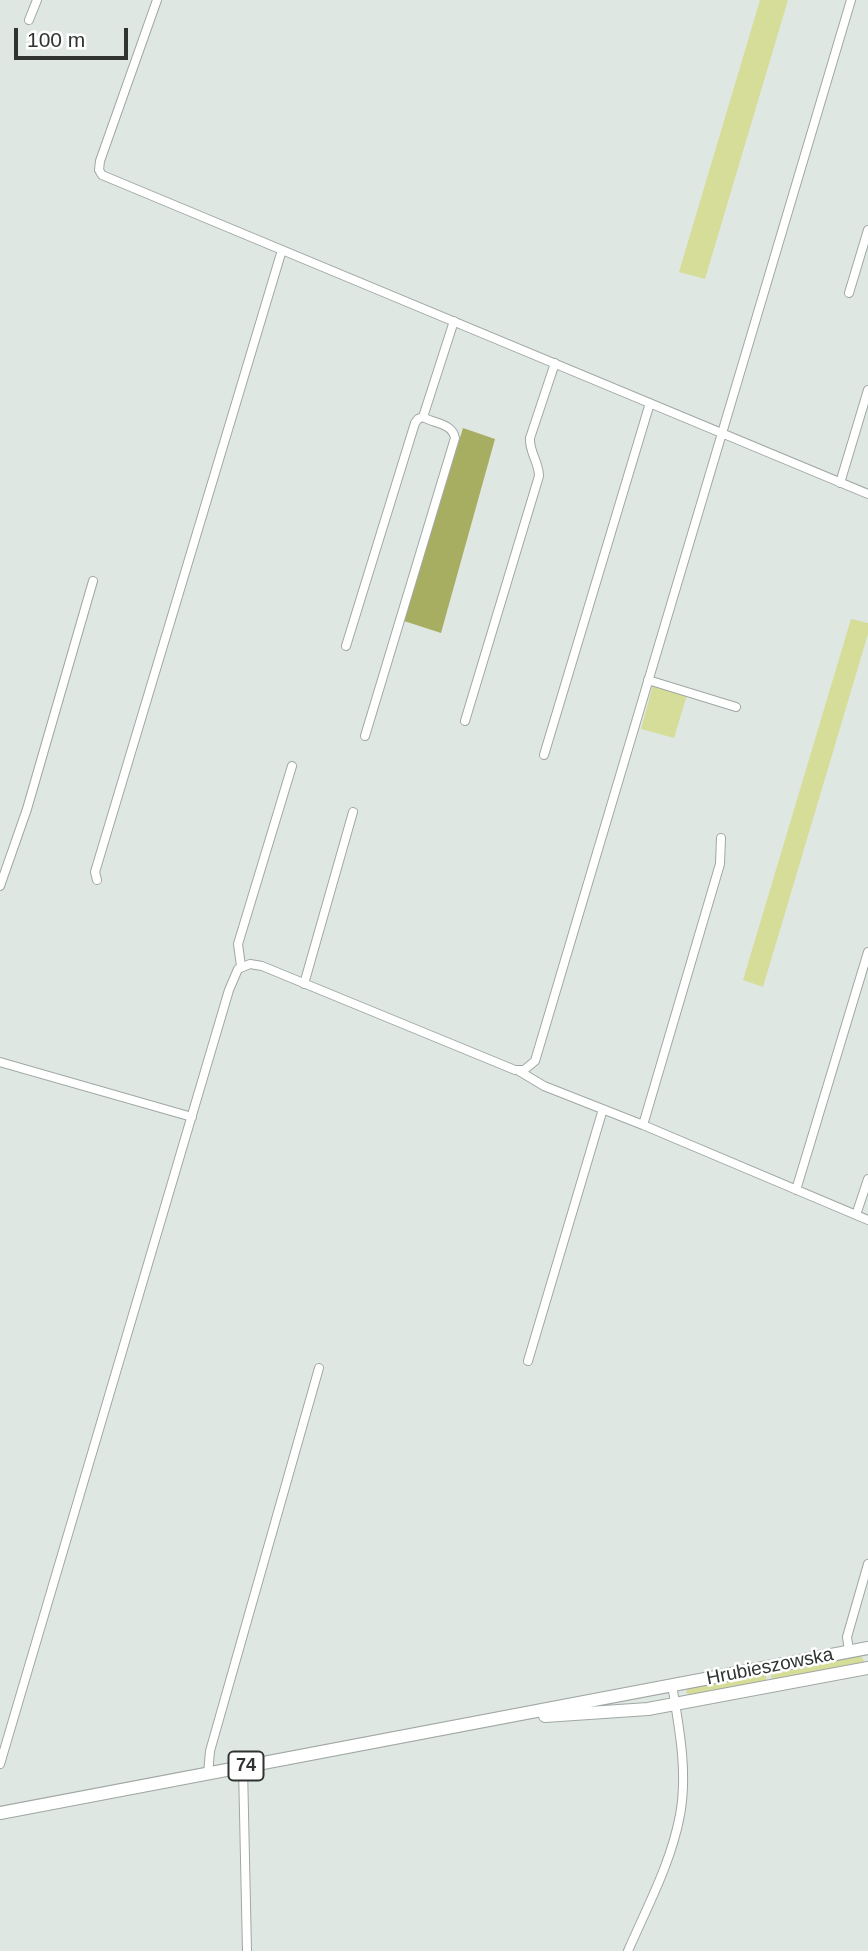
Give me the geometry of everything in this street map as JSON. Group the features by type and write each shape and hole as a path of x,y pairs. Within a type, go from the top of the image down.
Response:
{"main road":[{"name":"Hrubieszowska","path":"668,1686 868,1648"},
{"name":"Hrubieszowska","path":"671,1705 868,1668"},
{"name":"74","path":"0,1813 668,1686"},
{"name":"74","path":"492,1720 641,1710 671,1705"}],"street":[{"path":"29,20 37,0"},
{"path":"157,0 100,160 99,170 102,175 868,494"},
{"path":"519,1071 531,1066 537,1055 851,0"},
{"path":"849,293 868,230"},
{"path":"97,880 95,872 282,250"},
{"path":"423,417 454,321"},
{"path":"465,721 538,476 530,438 555,363"},
{"path":"840,483 868,390"},
{"path":"544,755 650,403"},
{"path":"346,646 415,423 423,417 449,427 455,438 365,736"},
{"path":"0,886 27,809 93,581"},
{"path":"648,680 736,707"},
{"path":"241,966 237,944 292,766"},
{"path":"304,984 353,812"},
{"path":"643,1125 720,863 720,838"},
{"path":"796,1190 868,952"},
{"path":"0,1765 233,976 241,966 256,964 519,1071 544,1086 868,1220"},
{"path":"0,1062 192,1117"},
{"path":"528,1361 603,1109"},
{"path":"856,1215 868,1179"},
{"path":"208,1774 209,1751 319,1368"},
{"path":"849,1651 846,1637 868,1564"},
{"path":"628,1951 664,1870 680,1816 682,1767 668,1686"},
{"path":"243,1767 247,1951"}],"green space":[{"path":"760,0 788,0 705,279 679,272"},
{"path":"463,428 495,439 441,633 404,621"},
{"path":"851,619 868,623 868,634 763,987 743,980"},
{"path":"653,685 687,695 674,738 641,729"},
{"path":"860,1654 864,1661 862,1664 772,1681 770,1670"},
{"path":"765,1671 767,1682 689,1696 686,1692 688,1687"}]}
